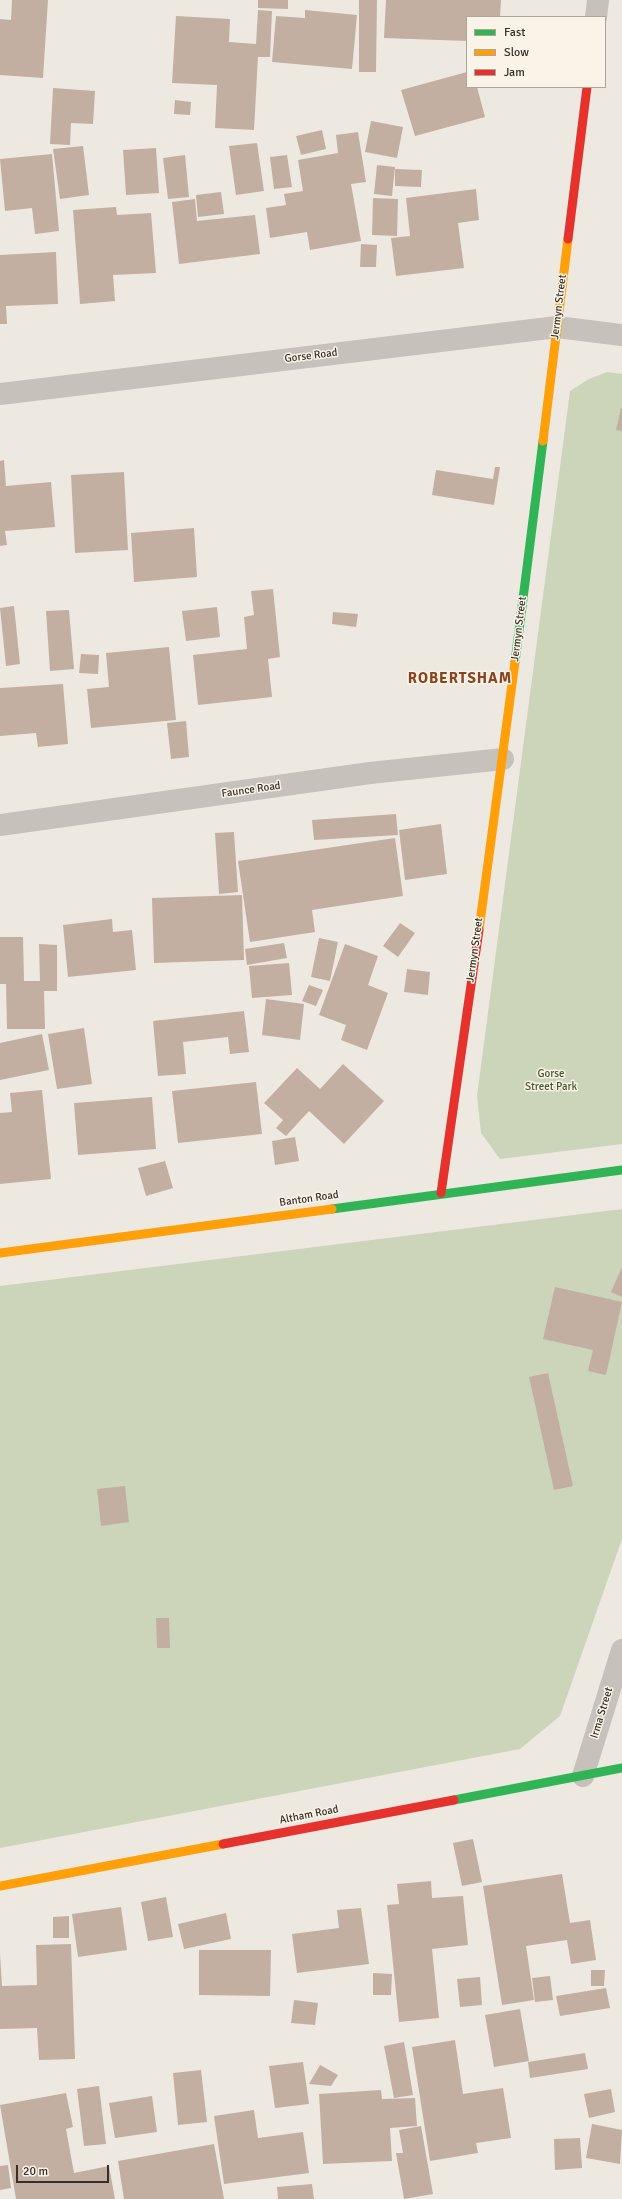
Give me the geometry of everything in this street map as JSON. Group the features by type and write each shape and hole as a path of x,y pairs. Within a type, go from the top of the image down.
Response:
{"street":[{"path":"596,16 598,0"},
{"name":"Jermyn Street","path":"441,1193 503,759 587,88"},
{"name":"Gorse Road","path":"0,394 557,327 622,335"},
{"name":"Faunce Road","path":"0,825 370,773 503,759"},
{"name":"Banton Road","path":"0,1253 622,1170"},
{"name":"Irma Street","path":"583,1776 622,1650"},
{"name":"Altham Road","path":"0,1886 622,1768"}],"green space":[{"name":"Gorse Street Park","path":"607,372 622,374 622,1144 500,1159 481,1133 477,1096 570,391 589,379"},
{"path":"622,1209 622,1539 560,1716 520,1749 0,1848 0,1286"}],"building":[{"path":"12,0 48,0 43,78 0,75 0,19 11,20"},
{"path":"258,0 288,0 288,9 258,8"},
{"path":"359,0 377,0 376,72 359,72"},
{"path":"386,0 501,0 500,16 466,16 466,41 384,38"},
{"path":"258,10 272,11 270,57 258,57 254,130 215,128 217,85 172,83 176,16 230,19 229,42 256,44"},
{"path":"305,10 357,15 352,69 272,62 276,16 305,18"},
{"path":"466,72 466,88 477,88 485,117 415,136 401,90"},
{"path":"53,88 95,91 93,124 71,123 70,145 50,144"},
{"path":"175,100 191,102 190,115 174,114"},
{"path":"371,121 403,127 397,158 365,152"},
{"path":"322,130 326,149 301,155 296,136"},
{"path":"358,132 366,182 351,184 361,241 310,250 307,232 270,238 266,208 286,205 284,194 303,191 298,160 338,153 336,135"},
{"path":"257,143 264,191 236,195 229,146"},
{"path":"83,146 89,195 60,199 53,149"},
{"path":"156,148 159,193 126,195 123,150"},
{"path":"52,154 59,231 35,234 32,208 5,211 0,159"},
{"path":"185,155 189,197 168,199 163,158"},
{"path":"287,155 292,187 274,189 270,157"},
{"path":"377,165 395,167 392,196 374,194"},
{"path":"395,169 422,170 421,187 395,186"},
{"path":"476,189 479,220 458,223 464,268 396,276 391,238 410,236 406,198"},
{"path":"221,192 224,214 198,217 196,195"},
{"path":"373,198 398,199 397,236 372,235"},
{"path":"195,199 197,221 255,215 260,254 179,264 172,202"},
{"path":"116,207 117,215 151,213 156,273 113,275 115,301 80,304 73,210"},
{"path":"361,244 377,245 376,267 360,267"},
{"path":"56,252 58,304 6,306 7,324 0,324 0,255"},
{"path":"621,408 622,409 622,431 616,430"},
{"path":"4,460 6,486 51,482 55,527 5,531 7,545 0,546 0,461"},
{"path":"495,467 500,467 494,505 432,495 436,470 493,479"},
{"path":"124,472 128,550 75,553 71,475"},
{"path":"194,528 197,577 134,582 131,533"},
{"path":"273,589 280,657 268,659 272,697 198,705 193,655 247,649 244,617 254,615 251,591"},
{"path":"14,606 20,664 6,666 0,608"},
{"path":"217,607 220,637 186,641 182,611"},
{"path":"69,610 74,669 50,671 46,611"},
{"path":"333,612 358,614 356,627 332,624"},
{"path":"169,647 176,720 91,728 87,689 109,687 106,653"},
{"path":"81,654 99,655 98,674 79,673"},
{"path":"63,684 68,744 38,747 36,733 0,736 0,688"},
{"path":"186,721 189,757 171,759 167,723"},
{"path":"396,814 398,835 314,840 312,820"},
{"path":"441,824 447,874 405,880 399,830"},
{"path":"234,832 238,892 219,894 215,833"},
{"path":"395,838 403,896 312,910 315,932 250,942 238,861"},
{"path":"242,895 244,960 154,963 152,898"},
{"path":"112,919 113,932 132,930 136,970 68,977 63,925"},
{"path":"400,923 415,933 398,957 383,946"},
{"path":"0,937 23,937 24,981 40,981 39,944 57,945 57,991 44,991 45,1029 7,1029 6,984 0,984"},
{"path":"319,938 338,942 330,981 311,977"},
{"path":"284,943 287,958 247,965 245,949"},
{"path":"345,944 378,956 368,985 388,993 367,1050 341,1040 346,1025 319,1015"},
{"path":"289,963 292,995 252,998 249,966"},
{"path":"407,969 430,972 428,995 404,992"},
{"path":"309,985 323,990 316,1006 302,1001"},
{"path":"266,999 304,1004 300,1040 262,1035"},
{"path":"244,1011 249,1052 230,1054 228,1037 183,1042 186,1074 158,1076 153,1021"},
{"path":"84,1028 92,1084 57,1089 48,1034"},
{"path":"42,1034 49,1070 0,1080 0,1043"},
{"path":"343,1064 384,1101 344,1144 309,1111 286,1136 276,1128 283,1120 264,1103 297,1068 320,1089"},
{"path":"256,1082 262,1134 178,1143 172,1091"},
{"path":"42,1090 51,1179 0,1184 0,1113 12,1112 10,1093"},
{"path":"152,1097 156,1149 78,1155 74,1103"},
{"path":"295,1137 299,1161 275,1165 272,1141"},
{"path":"165,1161 173,1188 146,1196 138,1168"},
{"path":"622,1267 622,1297 611,1292"},
{"path":"555,1287 622,1302 606,1375 588,1371 593,1350 543,1339"},
{"path":"548,1373 573,1486 554,1490 529,1377"},
{"path":"125,1486 129,1522 101,1526 97,1489"},
{"path":"156,1618 169,1618 170,1648 157,1648"},
{"path":"473,1839 482,1882 462,1886 453,1843"},
{"path":"562,1874 570,1923 590,1920 596,1960 571,1964 567,1940 526,1946 534,2000 502,2005 483,1886"},
{"path":"431,1881 432,1898 463,1896 468,1945 432,1949 439,2018 399,2022 387,1905 399,1904 397,1884"},
{"path":"166,1897 173,1937 148,1941 141,1902"},
{"path":"121,1907 127,1950 78,1957 72,1914"},
{"path":"361,1908 369,1964 297,1973 292,1934 339,1928 337,1910"},
{"path":"226,1913 231,1939 184,1949 178,1924"},
{"path":"69,1916 69,1938 53,1938 53,1917"},
{"path":"71,1944 75,2059 39,2060 37,2028 0,2029 0,1954 2,1986 37,1985 36,1945"},
{"path":"199,1950 271,1950 270,1996 199,1995"},
{"path":"591,1970 605,1970 604,1986 591,1986"},
{"path":"373,1973 392,1974 391,1995 373,1995"},
{"path":"550,1976 553,2000 535,2002 532,1978"},
{"path":"480,1977 482,2005 460,2007 457,1979"},
{"path":"606,1988 610,2008 560,2016 556,1996"},
{"path":"294,2000 318,2003 315,2025 291,2023"},
{"path":"520,2009 529,2061 494,2067 485,2015"},
{"path":"455,2040 463,2094 503,2088 511,2138 476,2143 478,2153 430,2161 412,2047"},
{"path":"404,2042 413,2095 394,2098 384,2046"},
{"path":"585,2053 588,2069 530,2078 528,2062"},
{"path":"303,2062 309,2104 275,2108 269,2066"},
{"path":"320,2065 338,2075 331,2086 309,2084"},
{"path":"201,2070 207,2122 178,2125 173,2073"},
{"path":"99,2086 106,2144 84,2146 77,2089"},
{"path":"611,2089 615,2112 589,2118 584,2094"},
{"path":"381,2090 382,2099 415,2098 417,2126 390,2128 392,2161 323,2164 319,2094"},
{"path":"66,2093 73,2127 66,2129 74,2173 109,2166 115,2199 16,2199 0,2105"},
{"path":"152,2096 157,2132 115,2138 109,2103"},
{"path":"254,2110 258,2138 303,2132 309,2173 224,2184 214,2116"},
{"path":"592,2124 622,2130 620,2164 586,2158"},
{"path":"421,2126 433,2194 404,2199 396,2153 403,2153 399,2130"},
{"path":"580,2138 582,2168 555,2170 554,2139"},
{"path":"214,2144 224,2199 124,2199 118,2161"},
{"path":"8,2165 11,2188 0,2190 0,2166"},
{"path":"312,2184 314,2199 278,2199 277,2187"}],"traffic: fast":[{"path":"515,662 543,441"},
{"path":"332,1209 622,1170"},
{"path":"454,1800 622,1768"}],"traffic: slow":[{"path":"543,441 568,239"},
{"path":"479,930 515,662"},
{"path":"0,1253 332,1209"},
{"path":"0,1886 223,1844"}],"traffic: jam":[{"path":"568,239 587,88"},
{"path":"441,1193 479,930"},
{"path":"223,1844 454,1800"}],"district":[{"name":"ROBERTSHAM","path":"460,679"}]}
